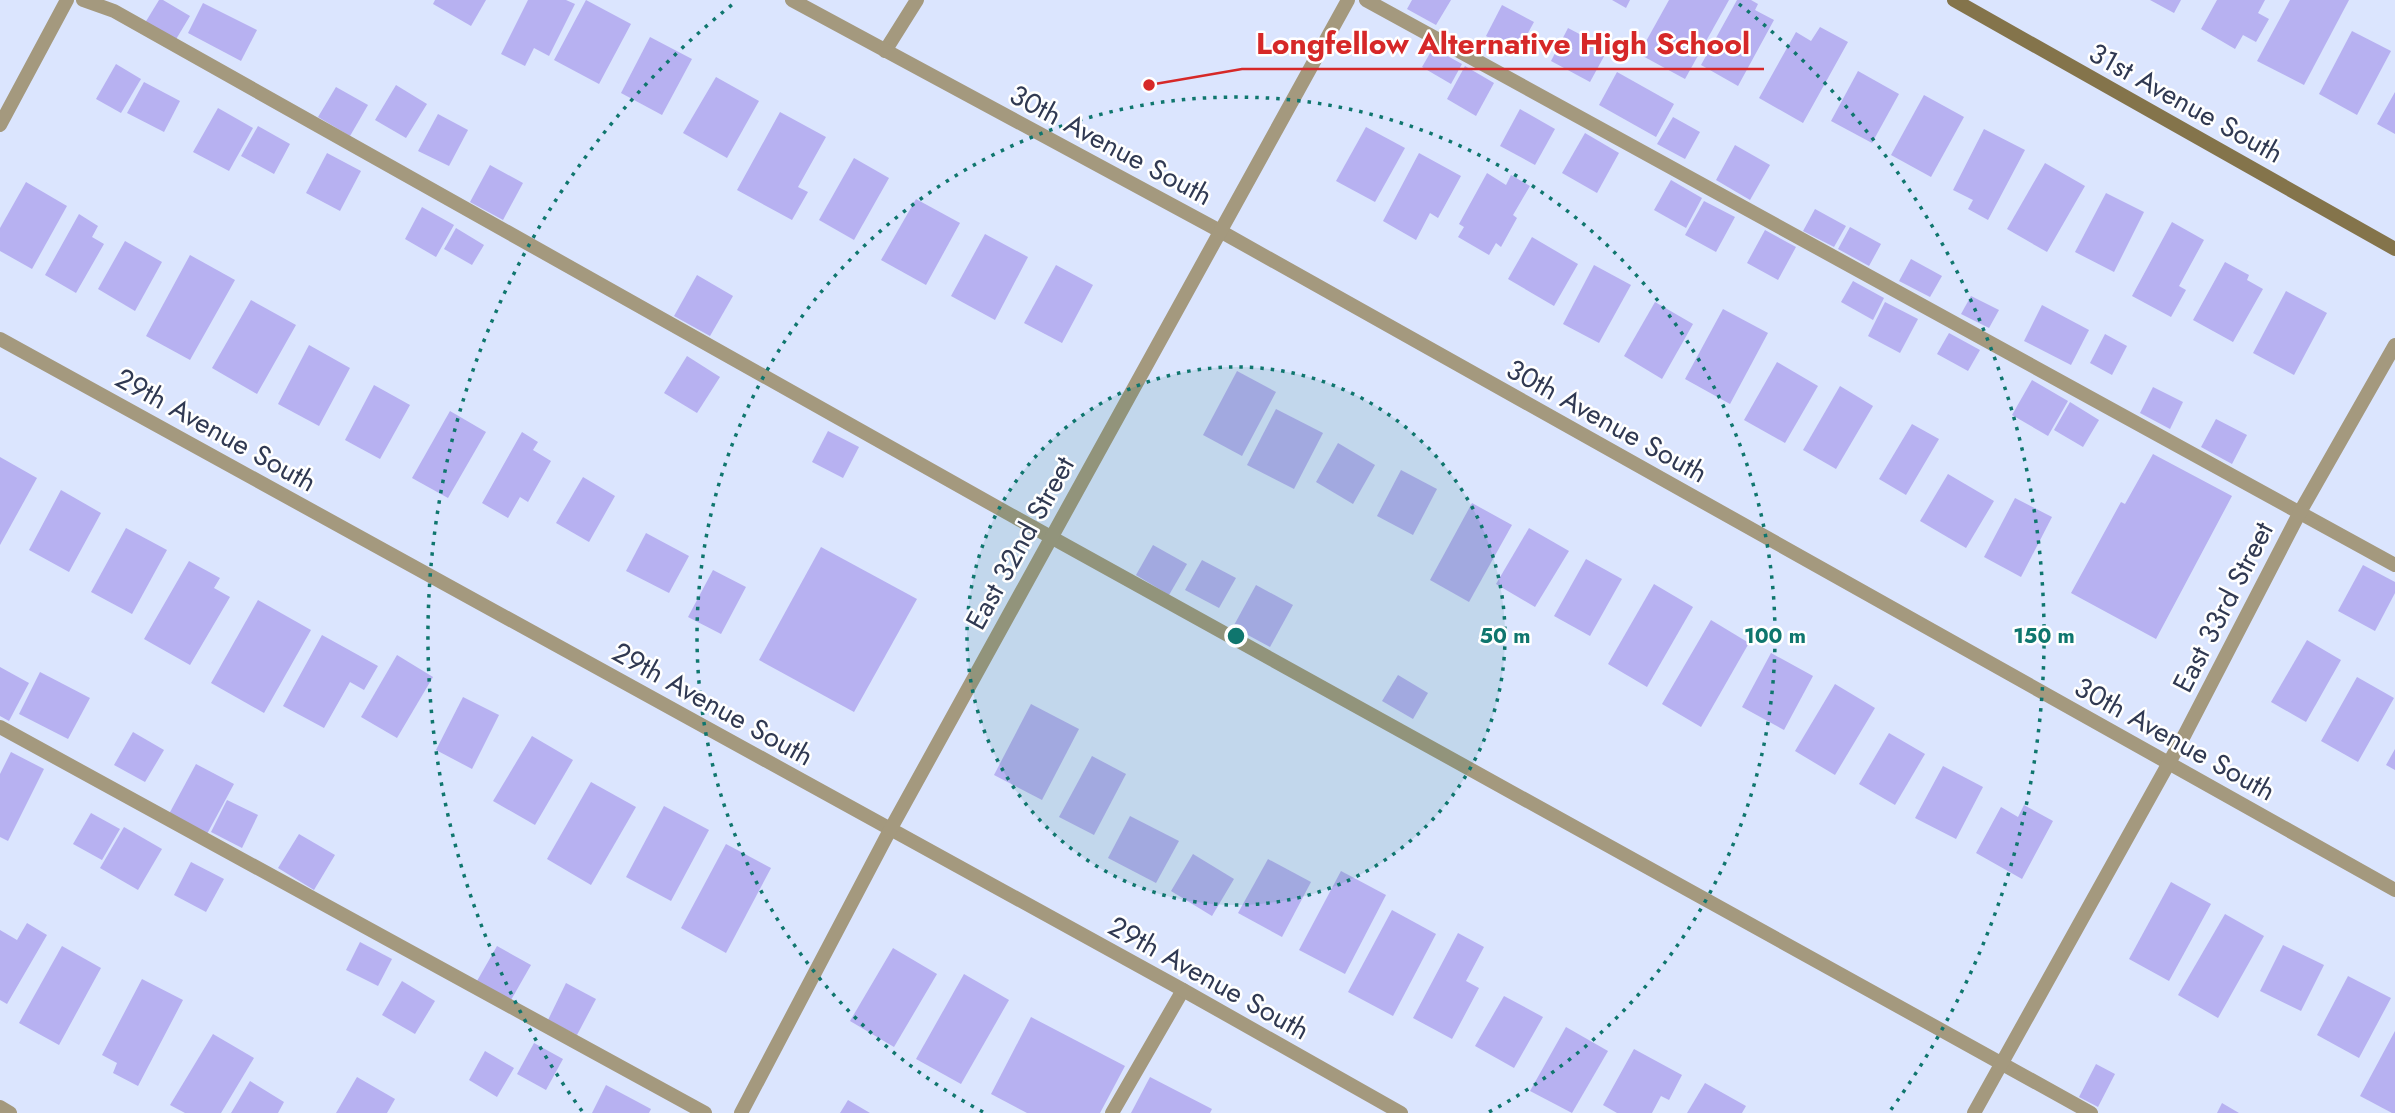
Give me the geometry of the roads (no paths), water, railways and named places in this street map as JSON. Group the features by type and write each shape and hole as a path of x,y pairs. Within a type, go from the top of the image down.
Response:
{"street":[{"path":"0,125 67,0"},
{"path":"83,0 114,11 1052,537 2091,1113"},
{"name":"30th Avenue South","path":"792,0 1220,231 2395,890"},
{"path":"886,51 918,0"},
{"name":"East 32nd Street","path":"741,1113 890,830 1348,0"},
{"path":"1366,0 2395,565"},
{"name":"31st Avenue South","path":"1954,0 2395,249"},
{"name":"29th Avenue South","path":"0,339 1183,990 1401,1113"},
{"name":"East 33rd Street","path":"1974,1113 2168,764 2300,512 2395,345"},
{"path":"0,727 705,1113"},
{"path":"1112,1113 1183,990"},
{"path":"0,1107 10,1113"}],"place":[{"name":"Longfellow Alternative High School","path":"1149,85"}]}
